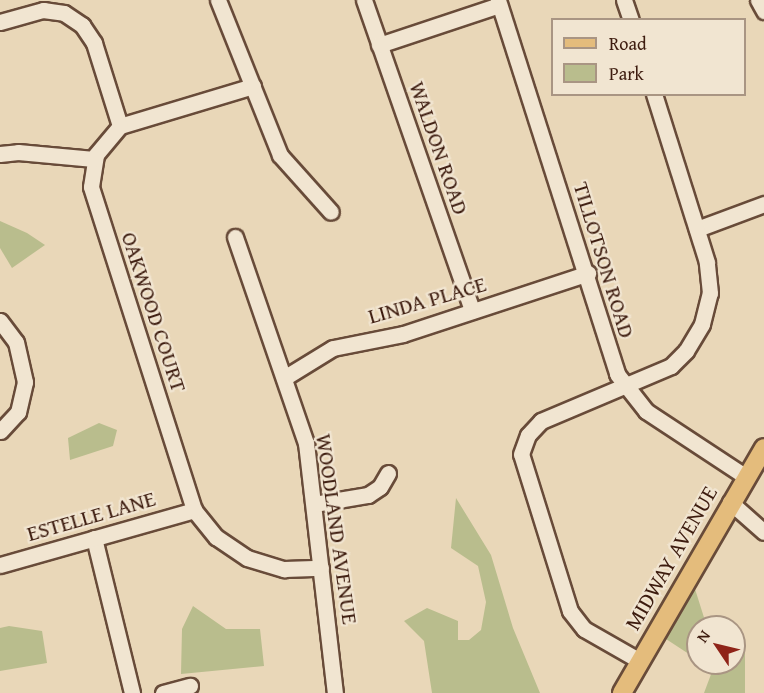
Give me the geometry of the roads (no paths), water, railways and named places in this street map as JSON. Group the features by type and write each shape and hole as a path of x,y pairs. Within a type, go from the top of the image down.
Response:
{"main road":[{"name":"MIDWAY AVENUE","path":"622,693 730,502 764,448"}],"street":[{"path":"218,0 280,155 331,212"},
{"name":"WALDON ROAD","path":"364,0 472,311"},
{"path":"624,0 630,18"},
{"path":"758,0 764,11"},
{"path":"379,45 498,2"},
{"name":"TILLOTSON ROAD","path":"498,2 588,273 612,363 625,387 657,420 746,477"},
{"path":"0,22 43,10 64,13 82,25 94,43 120,126"},
{"path":"0,154 18,152 94,159 106,138 120,126 253,86"},
{"path":"640,662 584,629 570,611 522,464 524,444 542,422 671,366 686,351 702,324 710,283 697,229 655,96"},
{"name":"OAKWOOD COURT","path":"94,159 92,194 194,510 216,537 247,558 284,569 321,568"},
{"path":"697,229 764,204"},
{"name":"WOODLAND AVENUE","path":"235,237 306,442 335,693"},
{"name":"LINDA PLACE","path":"284,378 333,348 403,334 588,273"},
{"path":"0,321 16,342 25,382 18,412 0,431"},
{"path":"314,504 368,495 380,487 388,473"},
{"path":"730,502 764,532"},
{"name":"ESTELLE LANE","path":"0,565 194,510"},
{"path":"94,538 132,693"},
{"path":"163,693 190,686"}]}
